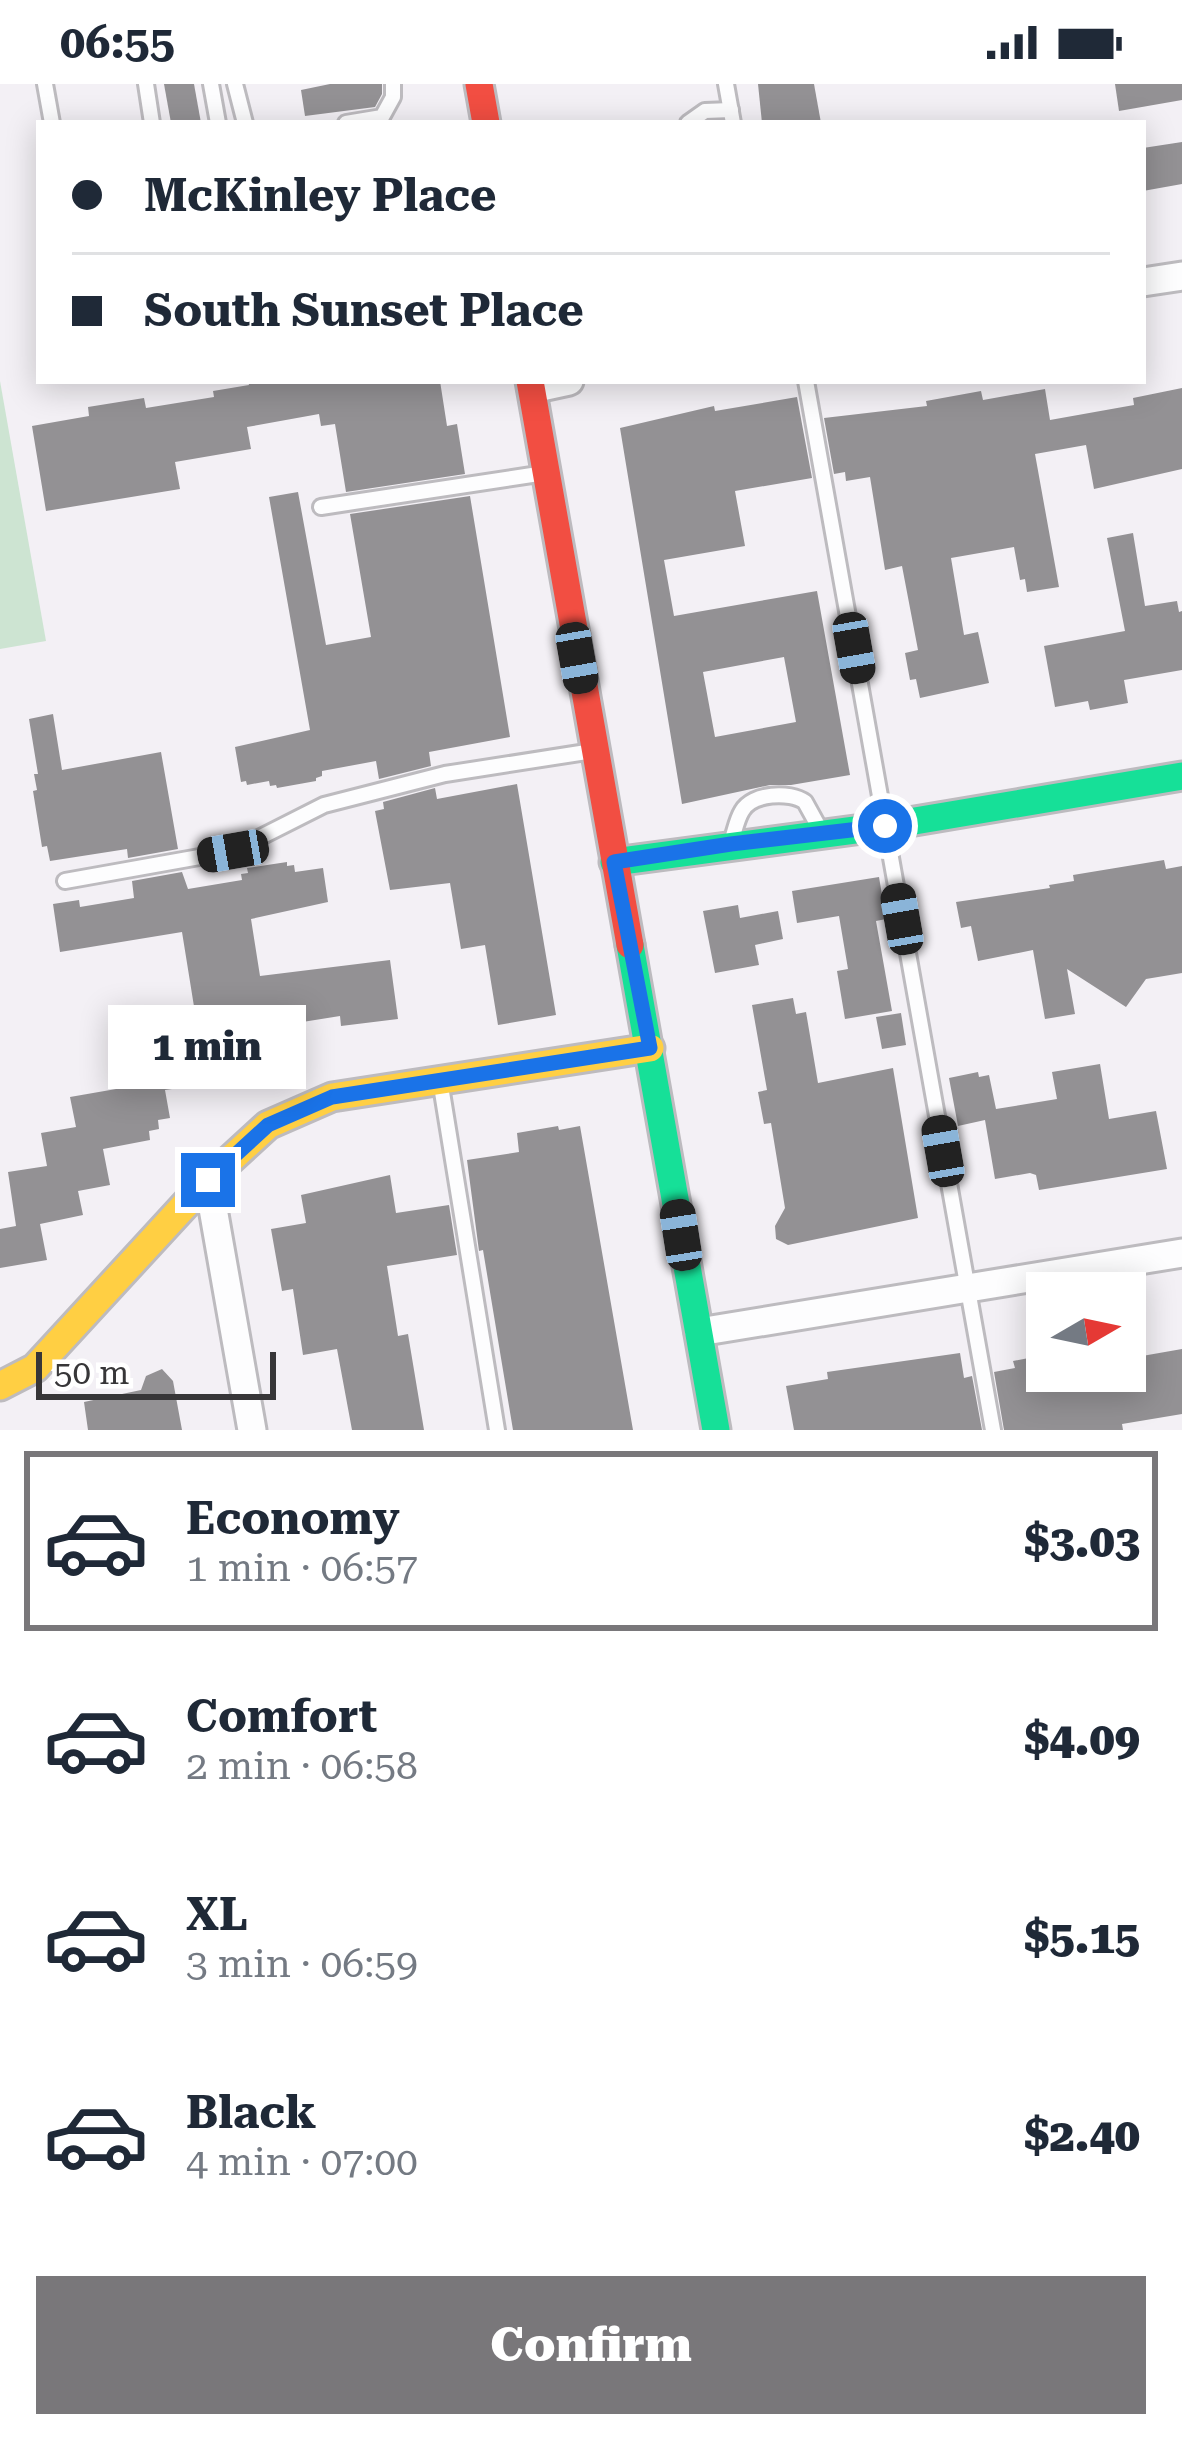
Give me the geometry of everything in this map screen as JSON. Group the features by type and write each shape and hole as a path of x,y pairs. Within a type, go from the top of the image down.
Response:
{"street":[{"path":"479,84 484,120"},
{"path":"1146,282 1182,276"},
{"path":"531,385 716,1430"},
{"path":"614,862 824,836 1182,776"},
{"path":"0,1386 35,1368 208,1180 268,1125 332,1097 650,1048"},
{"path":"208,1180 252,1430"},
{"path":"699,1332 1182,1253"}],"lane":[{"path":"44,84 51,120"},
{"path":"146,84 152,120"},
{"path":"211,84 217,120"},
{"path":"236,84 244,120"},
{"path":"364,120 382,117 393,97 393,84"},
{"path":"692,120 705,111 732,116 726,84"},
{"path":"807,384 993,1430"},
{"path":"321,507 544,472"},
{"path":"65,881 233,851 324,805 445,774 593,751"},
{"path":"731,844 742,809 749,803 787,795 805,802 824,836"},
{"path":"440,1080 497,1430"}],"green space":[{"path":"0,381 46,641 0,649"}],"building":[{"path":"164,84 194,84 200,120 170,120"},
{"path":"330,84 382,84 382,94 375,107 305,116 301,90"},
{"path":"758,84 814,84 820,120 762,120"},
{"path":"1115,84 1182,84 1182,100 1119,111"},
{"path":"1182,142 1182,184 1146,190 1146,148"},
{"path":"440,384 447,426 457,424 465,474 346,492 335,424 321,426 319,414 247,427 251,449 175,462 180,489 46,511 32,426 89,416 88,407 144,398 146,408 214,397 213,391 249,385"},
{"path":"1182,388 1182,469 1094,489 1086,445 1035,454 1059,587 1027,592 1014,547 951,558 964,635 978,632 989,683 920,698 916,679 910,680 905,653 918,650 902,566 885,570 870,477 846,481 845,472 834,474 824,418 927,406 926,401 981,391 983,400 1045,389 1050,420 1134,405 1133,398"},
{"path":"797,397 812,478 735,491 745,546 664,560 674,616 817,591 850,775 770,785 682,804 620,428 714,406 715,411","holes":["784,657 796,722 715,737 703,672"]},
{"path":"298,492 326,645 371,637 350,514 470,496 510,737 429,752 431,766 379,779 376,761 322,771 316,781 277,788 269,781 241,782 235,747 310,730 269,497"},
{"path":"1133,533 1145,606 1177,601 1182,611 1182,670 1124,680 1128,703 1090,710 1088,701 1055,707 1044,646 1125,631 1107,538"},
{"path":"53,714 62,770 161,752 178,849 128,858 127,849 50,861 47,846 42,847 33,791 37,790 34,774 38,774 29,719"},
{"path":"517,784 556,1015 498,1025 485,945 461,949 450,883 390,890 375,811 384,809 383,802 435,788 437,799"},
{"path":"1164,860 1166,869 1182,866 1182,973 1146,979 1126,1007 1067,969 1075,1014 1045,1019 1033,950 978,961 971,926 961,928 956,902 1050,888 1074,881 1073,875"},
{"path":"287,862 295,872 323,868 328,902 251,919 260,976 390,960 398,1019 341,1026 340,1016 290,1024 294,1046 272,1050 273,1060 191,1075 193,1086 165,1090 170,1118 158,1120 159,1129 149,1131 150,1140 103,1149 110,1185 78,1191 83,1215 40,1224 47,1260 0,1268 0,1229 16,1226 8,1172 47,1166 41,1133 76,1127 70,1097 116,1089 112,1063 141,1058 137,1035 197,1025 182,932 60,952 53,904 79,900 80,907 134,898 132,881 182,872 188,889 242,880 247,868"},
{"path":"879,877 886,919 876,921 892,1011 845,1019 837,971 848,969 839,916 797,923 792,891"},
{"path":"738,905 740,918 778,911 783,939 755,945 759,965 715,973 703,911"},
{"path":"793,998 796,1014 806,1012 818,1083 893,1068 918,1218 788,1245 776,1239 775,1226 785,1208 771,1123 764,1124 758,1092 767,1090 752,1005"},
{"path":"901,1013 906,1045 882,1049 876,1017"},
{"path":"1100,1064 1109,1119 1156,1111 1167,1169 1039,1190 1036,1175 1030,1173 995,1179 985,1120 958,1126 949,1078 978,1072 979,1077 989,1075 996,1109 1057,1099 1052,1072"},
{"path":"558,1126 559,1130 580,1126 633,1430 513,1430 467,1160 519,1152 517,1133"},
{"path":"390,1175 396,1213 449,1205 457,1255 387,1266 398,1336 408,1334 424,1430 352,1430 337,1349 303,1355 293,1289 282,1291 271,1229 306,1223 301,1195"},
{"path":"1182,1349 1182,1414 1122,1424 1123,1430 1004,1430 994,1372 1015,1368 1013,1361 1026,1358 1026,1392 1146,1392 1146,1355"},
{"path":"960,1353 964,1378 972,1376 982,1430 794,1430 786,1386 828,1379 827,1372"},
{"path":"162,1369 173,1381 182,1430 88,1430 84,1402 141,1390 146,1376"}],"traffic: fast":[{"path":"614,862 885,826 1182,776"},
{"path":"630,945 716,1430"}],"traffic: slow":[{"path":"0,1386 35,1368 208,1180 268,1125 332,1097 650,1048"}],"traffic: jam":[{"path":"479,84 485,120"},
{"path":"531,384 630,945"}],"route":[{"path":"208,1180 268,1125 332,1097 650,1048 614,862 885,826"}]}
